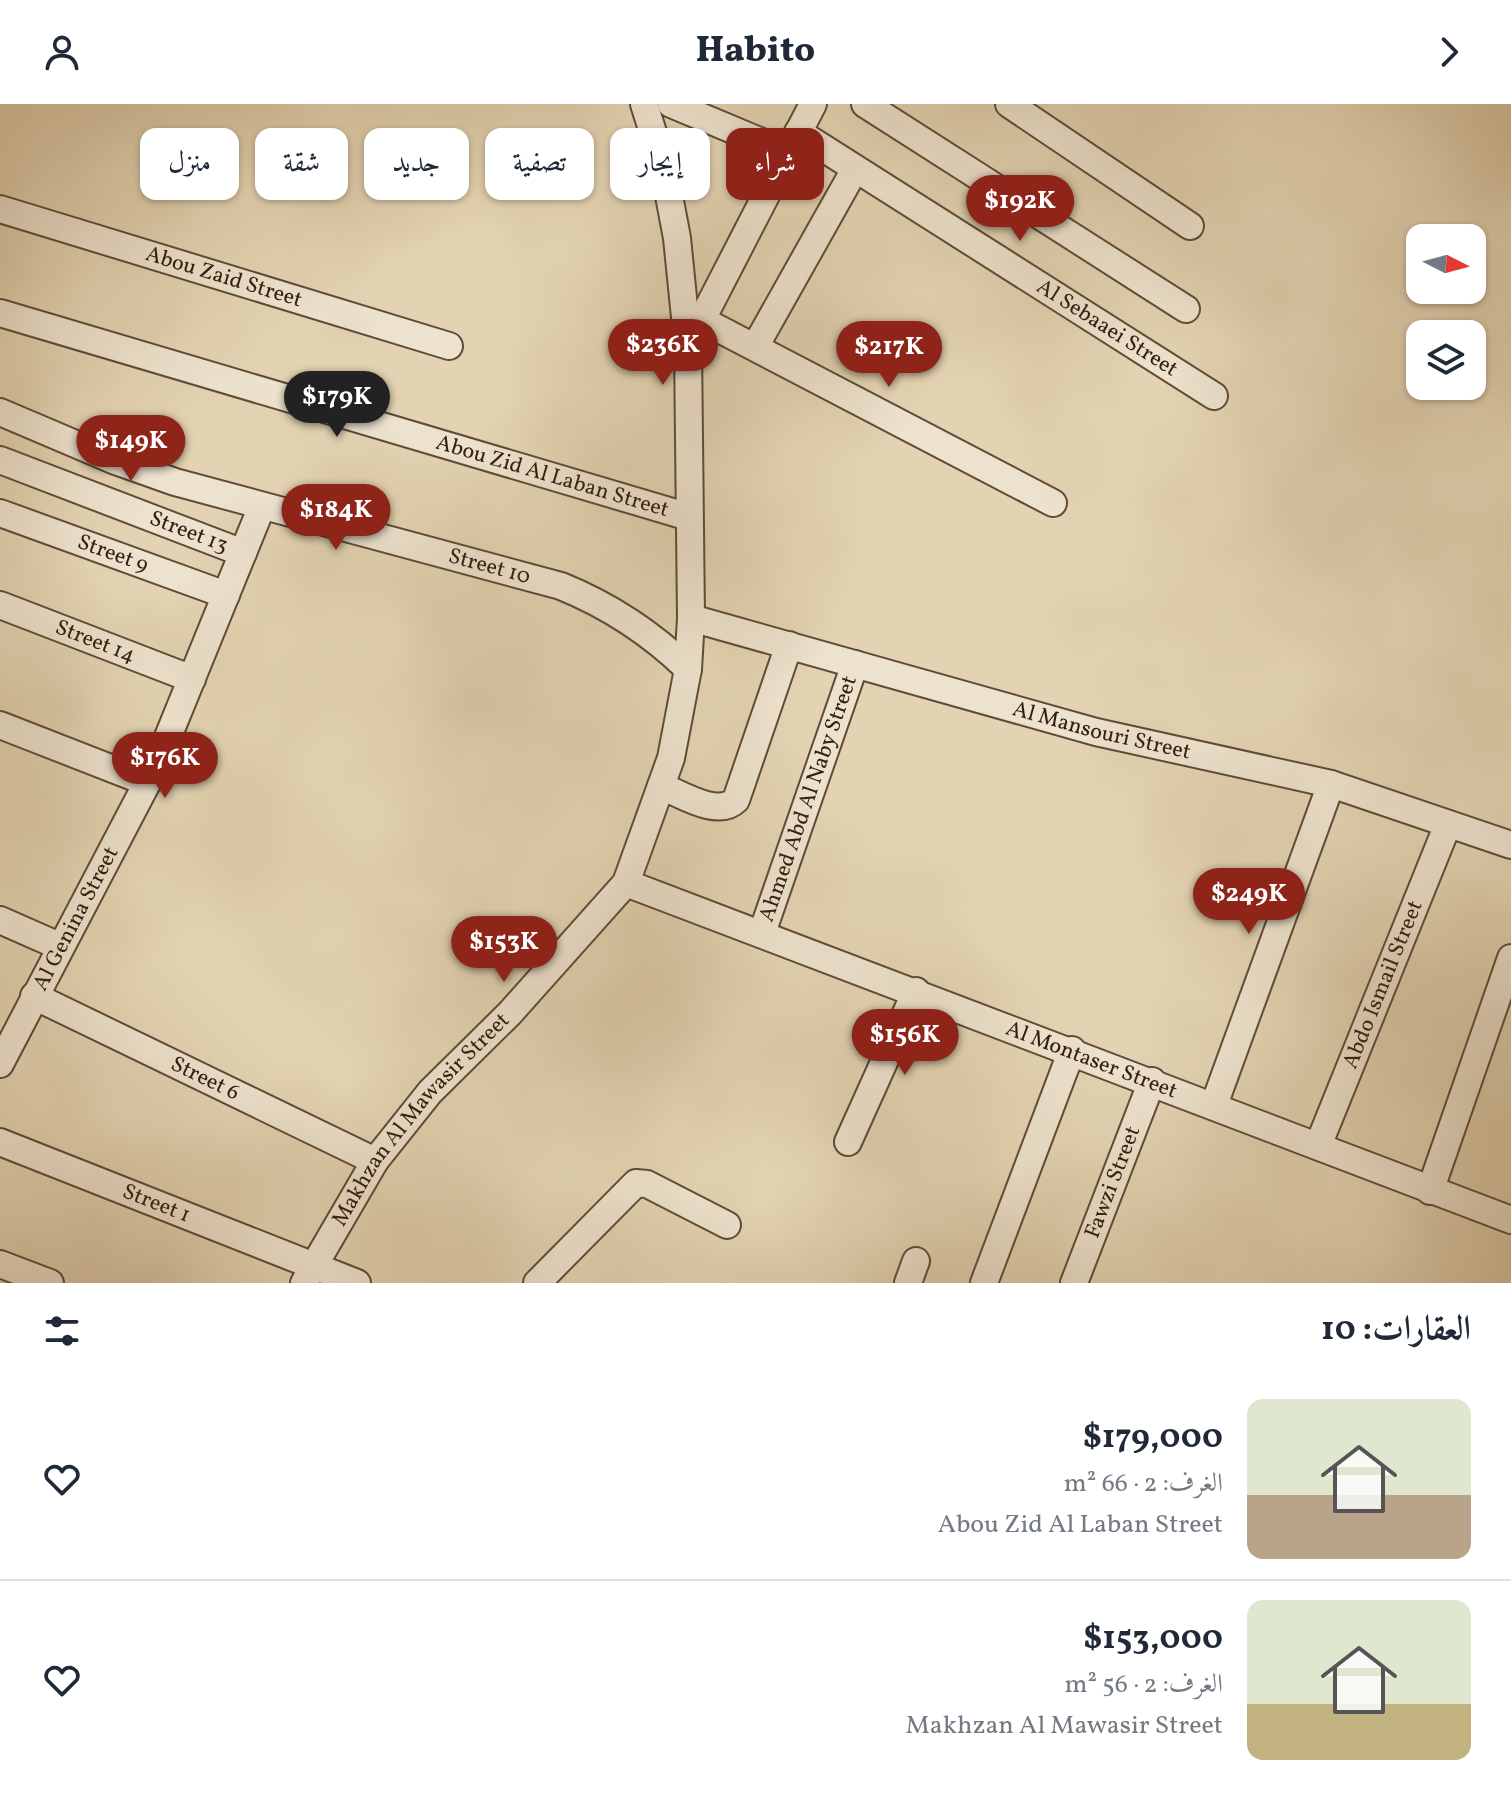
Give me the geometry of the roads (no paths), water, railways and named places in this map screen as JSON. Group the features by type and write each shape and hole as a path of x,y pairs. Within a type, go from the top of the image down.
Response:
{"street":[{"name":"Makhzan Al Mawasir Street","path":"308,1275 375,1161 430,1092 510,1013 626,883 661,786 680,721 688,669 691,618 688,347 677,238 663,164 644,104"},
{"name":"Al Sebaaei Street","path":"671,104 746,128"},
{"path":"801,128 813,104"},
{"path":"865,104 1186,309"},
{"path":"1009,104 1190,226"},
{"name":"Al Sebaaei Street","path":"824,156 855,169 1214,396"},
{"path":"755,347 855,169"},
{"path":"688,347 764,200"},
{"name":"Abou Zaid Street","path":"0,209 449,346"},
{"name":"Abou Zid Al Laban Street","path":"0,313 689,517"},
{"path":"702,320 1053,503"},
{"name":"Street 10","path":"0,412 113,460 262,506 561,586 628,619 659,641 688,669"},
{"name":"Street 13","path":"0,460 243,553"},
{"name":"Al Genina Street","path":"0,1064 146,782 192,679 262,506"},
{"name":"Street 9","path":"0,513 226,595"},
{"name":"Street 14","path":"0,605 192,679"},
{"name":"Al Mansouri Street","path":"691,618 1096,732 1331,784 1511,845"},
{"path":"661,786 715,807 727,807 736,800 789,645"},
{"name":"Ahmed Abd Al Naby Street","path":"762,933 855,664"},
{"path":"0,725 146,782"},
{"path":"1214,1105 1331,784"},
{"name":"Abdo Ismail Street","path":"1318,1146 1448,824"},
{"name":"Al Montaser Street","path":"626,883 1072,1050 1511,1220"},
{"path":"0,920 59,946"},
{"path":"1430,1191 1511,958"},
{"path":"848,1142 916,991"},
{"name":"Street 6","path":"34,996 375,1161"},
{"path":"984,1283 1072,1050"},
{"name":"Fawzi Street","path":"1074,1283 1152,1081"},
{"name":"Street 1","path":"0,1142 308,1275 357,1283"},
{"path":"537,1283 636,1183 647,1184 727,1225"},
{"path":"0,1264 50,1283"}]}
